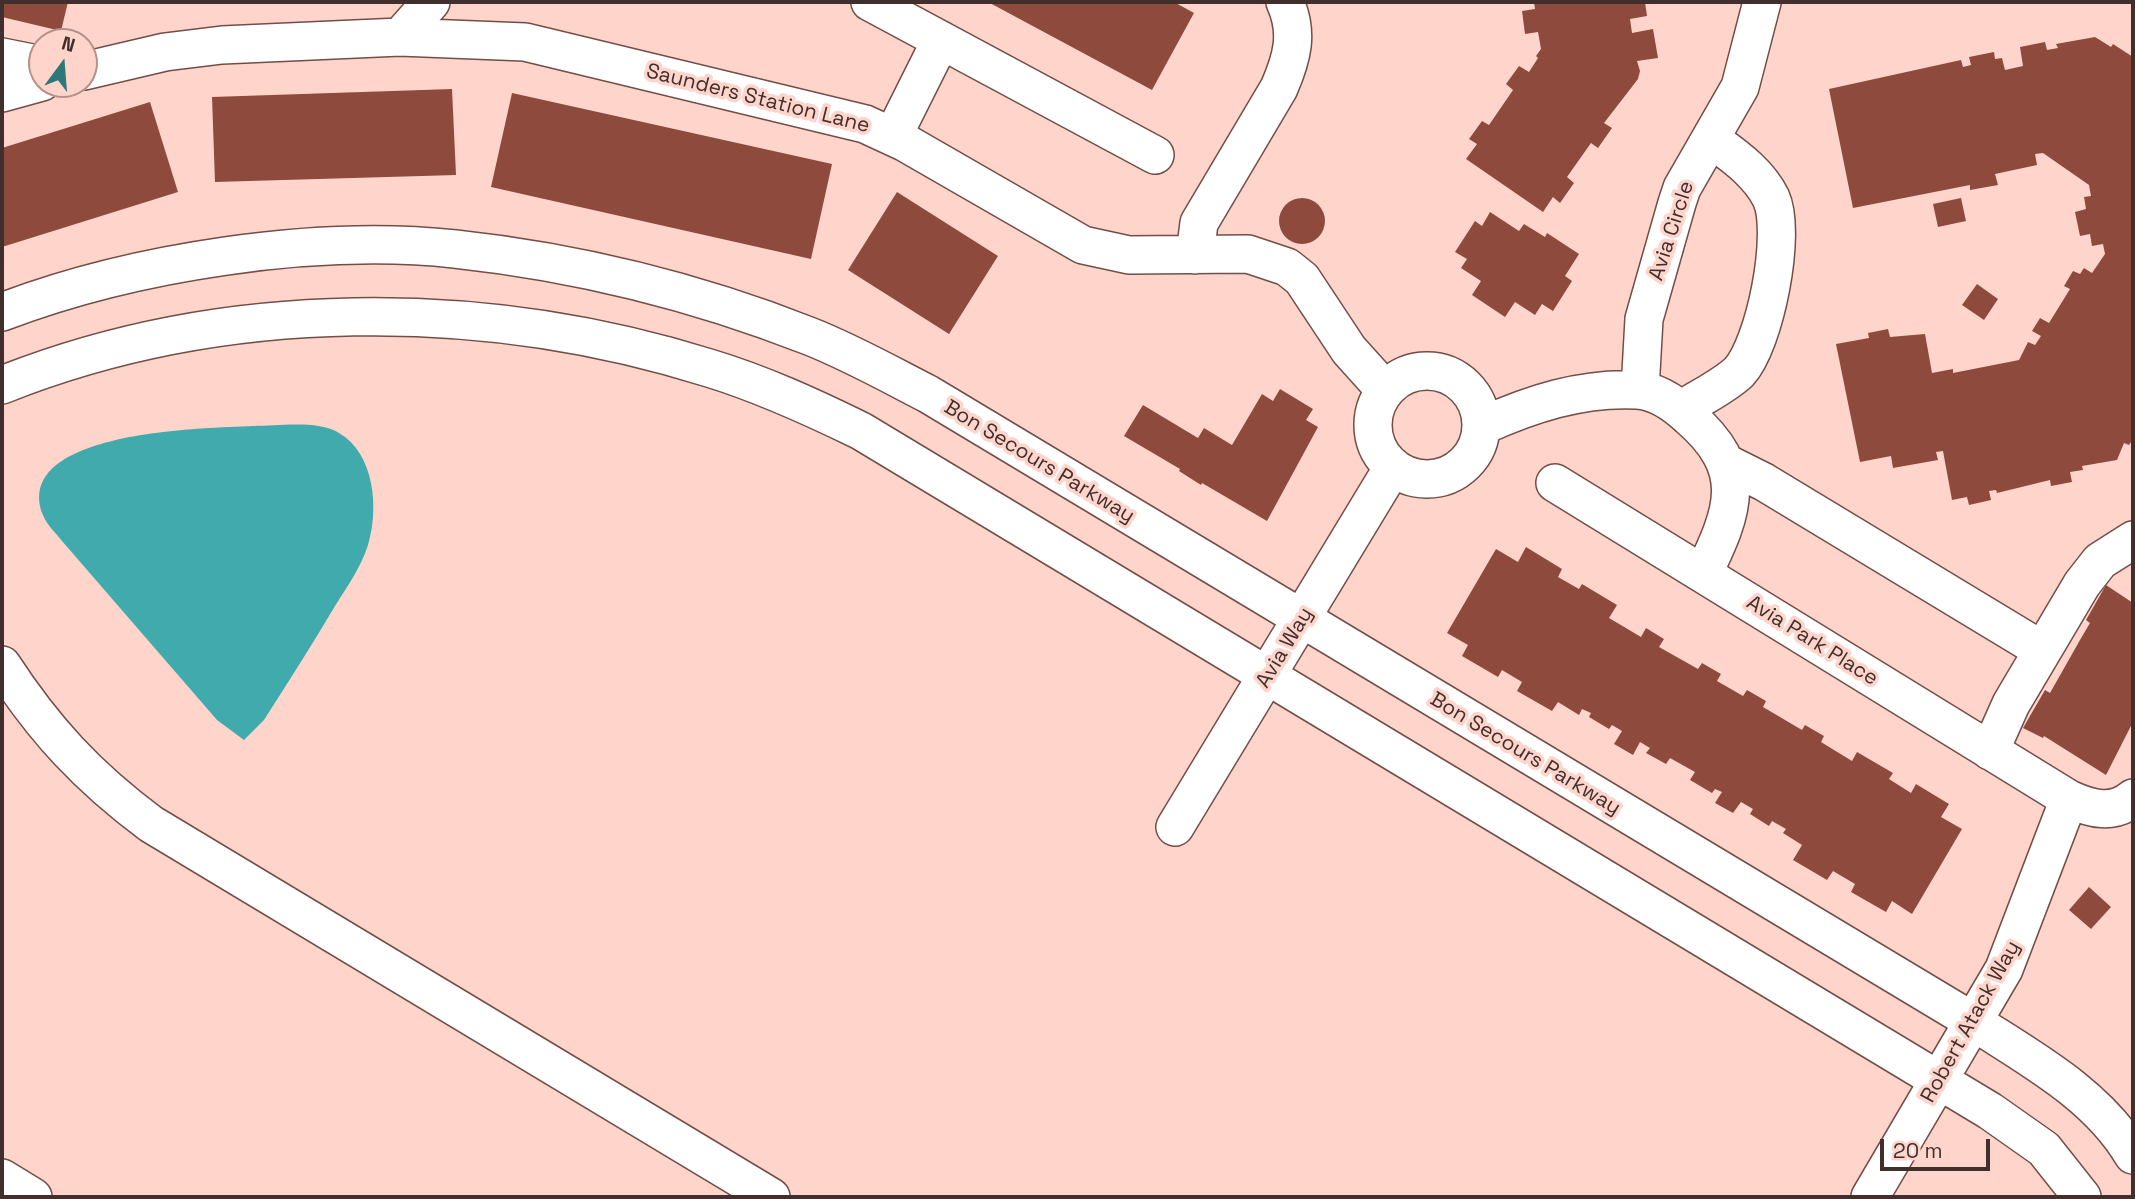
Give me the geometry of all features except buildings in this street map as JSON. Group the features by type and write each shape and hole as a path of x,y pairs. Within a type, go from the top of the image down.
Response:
{"street":[{"path":"400,37 430,2"},
{"path":"870,2 1155,155"},
{"path":"1195,255 1199,223 1289,65 1294,48 1293,25 1285,2"},
{"name":"Avia Circle","path":"1640,390 1644,319 1682,188 1740,87 1762,2"},
{"name":"Saunders Station Lane","path":"98,68 165,52 222,45 400,37 525,42 865,124 893,136 1083,245 1129,255 1248,254 1287,267 1303,279 1349,350 1385,390"},
{"path":"893,136 941,40"},
{"path":"2,57 28,62"},
{"path":"2,93 28,86"},
{"path":"1681,410 1740,371 1762,319 1778,244 1778,223 1772,199 1757,176 1711,139"},
{"name":"Bon Secours Parkway","path":"2,312 105,281 172,267 309,249 454,249 601,273 749,314 811,337 928,394 1301,621 1974,1022 2047,1069 2088,1101 2125,1141 2133,1155"},
{"path":"2,385 91,355 158,339 276,321 409,317 526,327 606,342 709,368 799,401 861,430 1990,1111 2044,1149 2082,1197"},
{"path":"1412,372 1446,373 1461,381 1472,393 1482,426 1479,443 1471,458 1450,473 1425,479 1393,467 1376,445 1373,416 1385,390 1412,372"},
{"path":"1482,426 1548,400 1585,393 1640,390 1662,398 1701,428 1728,464 1765,482 2042,650"},
{"path":"1703,574 1728,515 1732,493 1728,464"},
{"name":"Avia Way","path":"1175,827 1393,467"},
{"name":"Avia Park Place","path":"1555,483 2069,799 2092,810 2112,808 2133,798"},
{"path":"1990,751 2011,704 2042,650 2100,561 2133,540"},
{"path":"2,665 33,714 75,761 151,824 771,1197"},
{"name":"Robert Atack Way","path":"1870,1197 1974,1022 2017,941 2069,799"},
{"path":"2,1178 33,1197"}],"water":[{"path":"320,426 339,433 351,442 367,468 371,483 371,531 362,561 353,577 264,720 244,740 217,720 46,522 41,487 56,466 83,450 119,439 197,429"}]}
